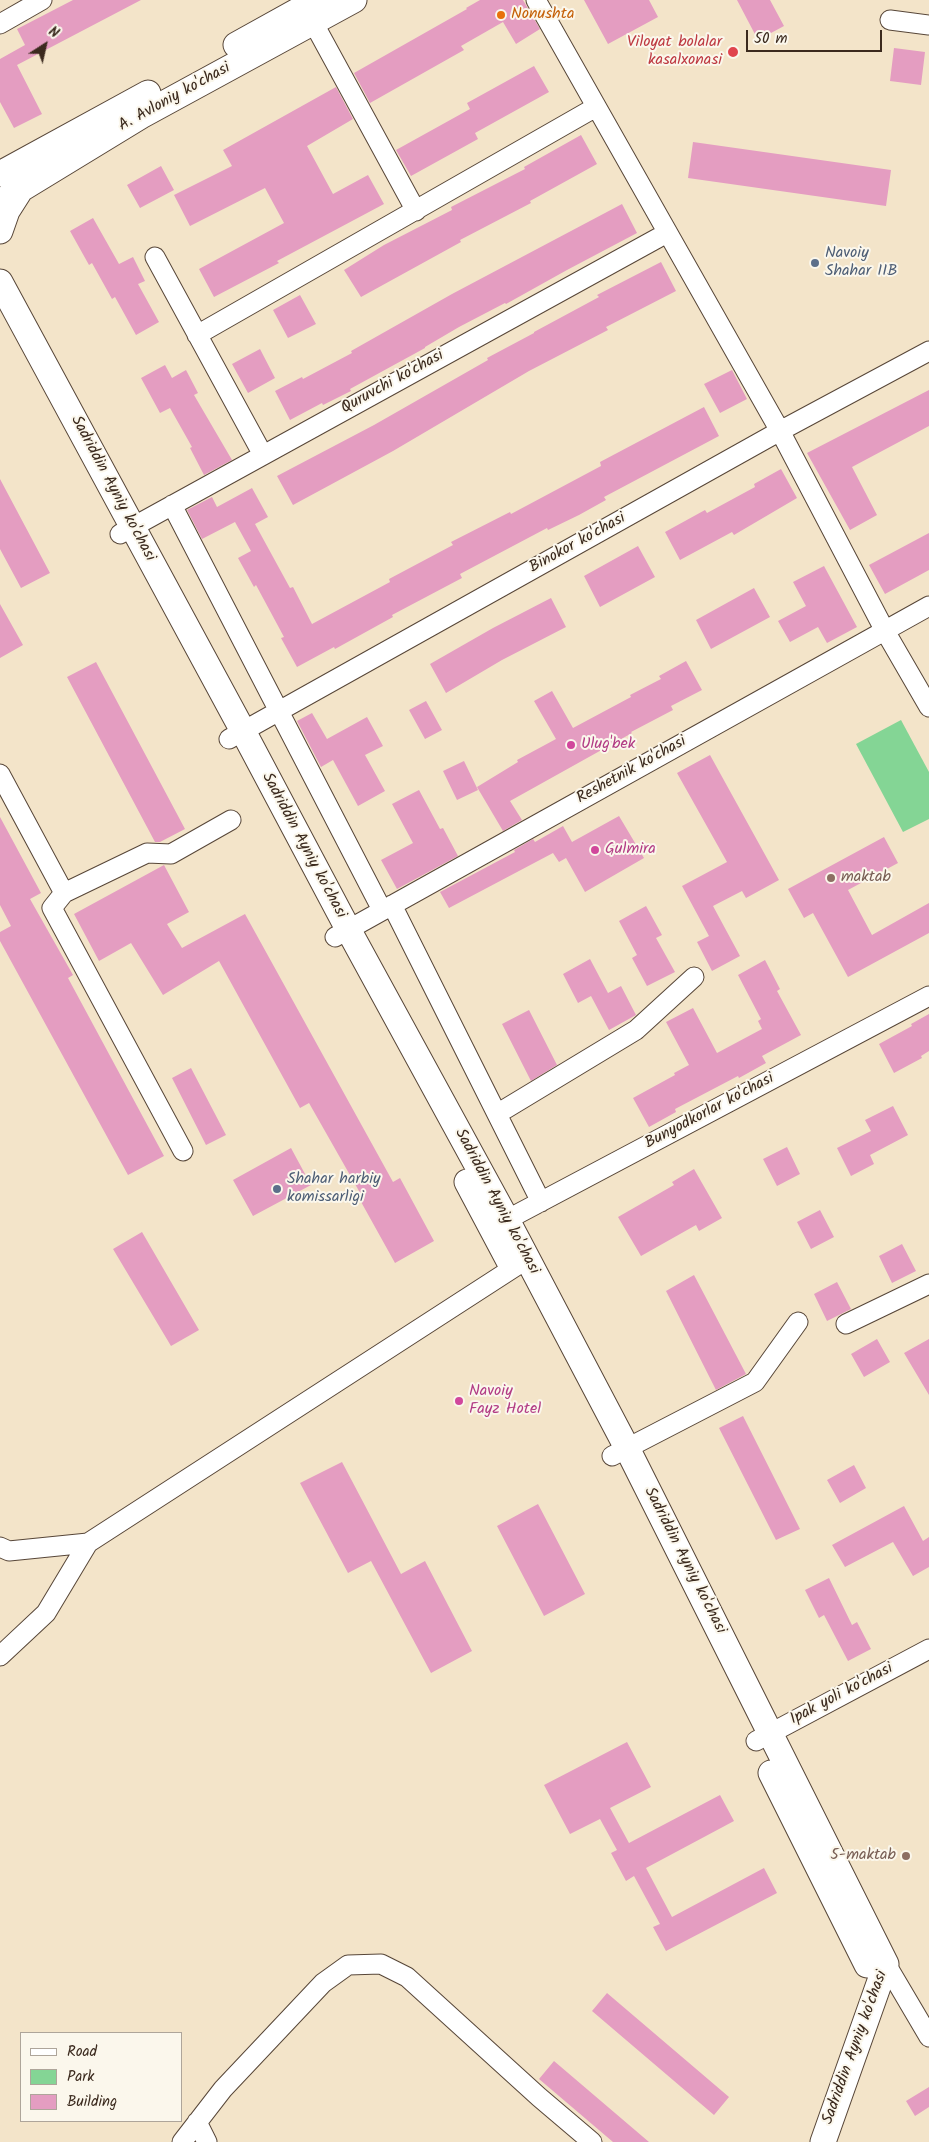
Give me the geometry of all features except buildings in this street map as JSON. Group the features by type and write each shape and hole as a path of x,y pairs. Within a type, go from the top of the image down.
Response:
{"main road":[{"name":"A. Avloniy ko'chasi","path":"0,202 8,175 315,11 354,0"},
{"path":"0,231 7,211 8,175"},
{"name":"Sadriddin Ayniy ko'chasi","path":"0,282 126,530 620,1452 878,1966 823,2142"},
{"name":"Sadriddin Ayniy ko'chasi","path":"0,317 126,530"},
{"name":"Sadriddin Ayniy ko'chasi","path":"808,2142 878,1966"}],"street":[{"path":"0,24 42,0"},
{"path":"536,0 780,431 885,630 929,707"},
{"path":"315,11 416,210"},
{"path":"890,20 929,25"},
{"path":"198,335 596,107"},
{"name":"Quruvchi ko'chasi","path":"126,530 667,233"},
{"path":"155,257 263,455"},
{"name":"Binokor ko'chasi","path":"236,735 780,431 929,351"},
{"path":"172,505 279,711 387,908 541,1202"},
{"name":"Reshetnik ko'chasi","path":"341,933 929,606"},
{"path":"0,774 64,893"},
{"path":"182,1151 52,908 64,893 147,853 171,854 231,820"},
{"path":"496,1114 636,1030 694,977"},
{"name":"Bunyodkorlar ko'chasi","path":"499,1224 929,996"},
{"path":"0,1656 46,1613 88,1543 520,1264"},
{"path":"846,1324 929,1284"},
{"path":"620,1452 755,1382 798,1322"},
{"path":"0,1547 9,1551 88,1543"},
{"name":"Ipak yoli ko'chasi","path":"763,1737 929,1649"},
{"path":"182,2142 222,2089 323,1983 348,1966 381,1964 407,1978 538,2097 592,2142"},
{"path":"878,1966 929,2037"},
{"path":"198,2122 207,2142"}],"green space":[{"path":"901,720 929,772 929,819 903,832 856,744"}],"place":[{"name":"Nonushta","path":"501,15"},
{"name":"Viloyat bolalar kasalxonasi","path":"733,52"},
{"name":"Navoiy Shahar IIB","path":"815,263"},
{"name":"Ulug'bek","path":"571,745"},
{"name":"Gulmira","path":"595,850"},
{"name":"maktab","path":"831,878"},
{"name":"Shahar harbiy komissarligi","path":"277,1189"},
{"name":"Navoiy Fayz Hotel","path":"459,1401"},
{"name":"5-maktab","path":"906,1856"}]}
